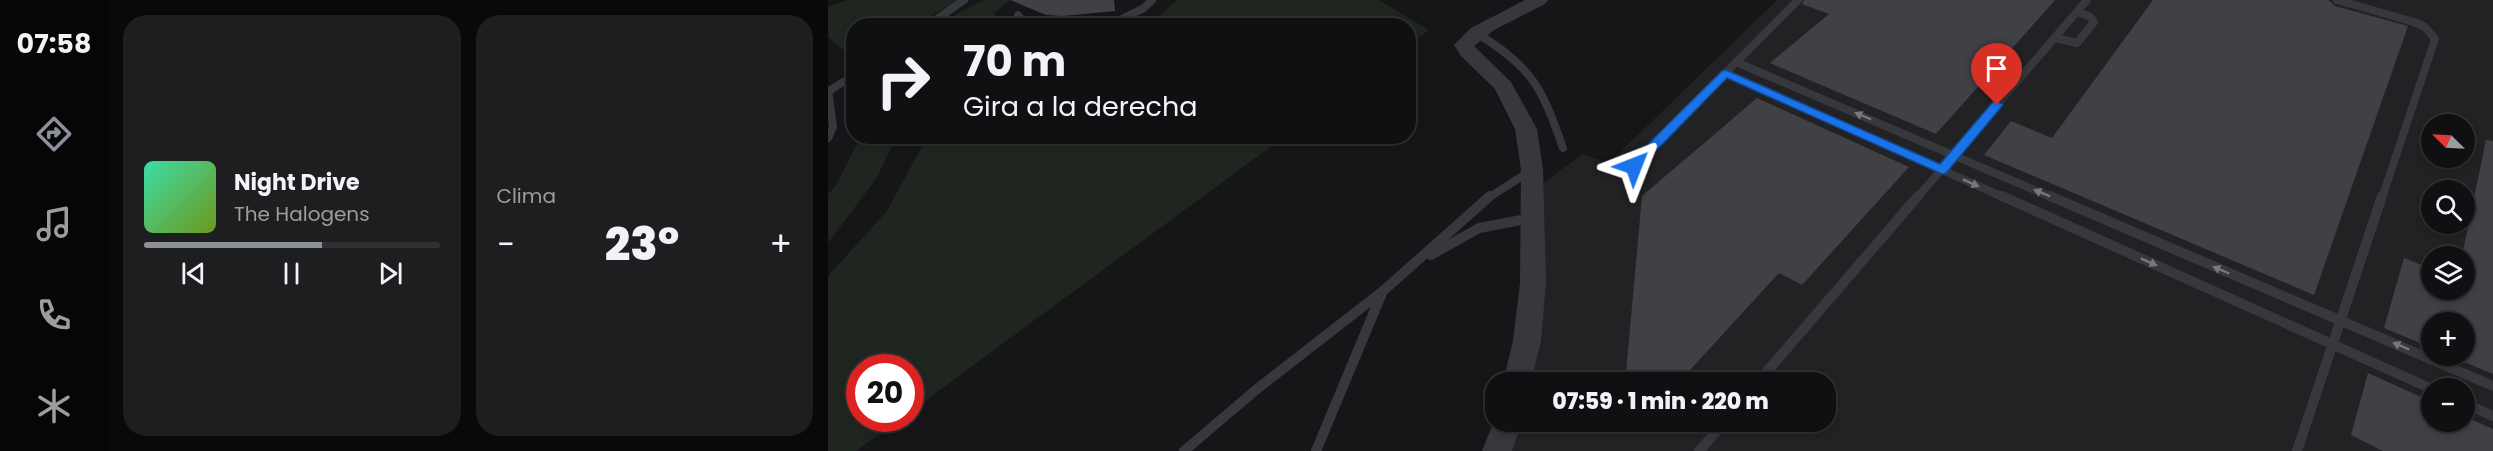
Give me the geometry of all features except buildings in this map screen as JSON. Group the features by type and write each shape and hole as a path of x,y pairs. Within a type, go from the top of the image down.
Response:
{"street":[{"path":"1519,372 1527,341 1533,283 1532,170 1526,129 1504,86 1468,52 1464,45 1478,34 1539,0"},
{"path":"1497,451 1504,432"}],"lane":[{"path":"938,18 964,0"},
{"path":"1124,18 1144,8 1152,0"},
{"path":"1634,166 1798,0"},
{"path":"1767,372 2087,0"},
{"path":"2297,451 2435,39 2425,27 2414,22 2337,0"},
{"path":"2055,38 2077,43 2094,22 2089,16 2077,12"},
{"path":"1478,34 1514,57 1530,72 1549,106 1563,148"},
{"path":"1736,62 2493,386"},
{"path":"1726,73 2421,384"},
{"path":"828,138 833,127 828,90 846,80"},
{"path":"1184,451 1382,292 1501,188 1532,170"},
{"path":"1418,262 1479,228 1532,218"},
{"path":"1316,451 1382,292"},
{"path":"2475,408 2493,416"},
{"path":"1699,451 1716,432"}],"shaded area":[{"path":"847,0 957,0 927,18 846,18 846,52 828,37 828,7"},
{"path":"984,0 1010,0 994,13 996,18 952,18"},
{"path":"1177,0 1379,0 1409,18 1157,18"},
{"path":"1777,0 2493,0 2493,451 1511,451 1517,432 1836,432 1836,372 1531,372 1536,348 1541,185 1582,154 1609,163"},
{"path":"1416,22 1429,30 1416,40"},
{"path":"857,144 893,144 876,179 828,243 828,194 835,187"},
{"path":"923,144 1274,144 924,401 924,354 846,354 846,432 883,432 856,451 828,451 828,276 887,211"}],"route":[{"path":"1634,166 1726,73 1942,170 1997,105"}]}
